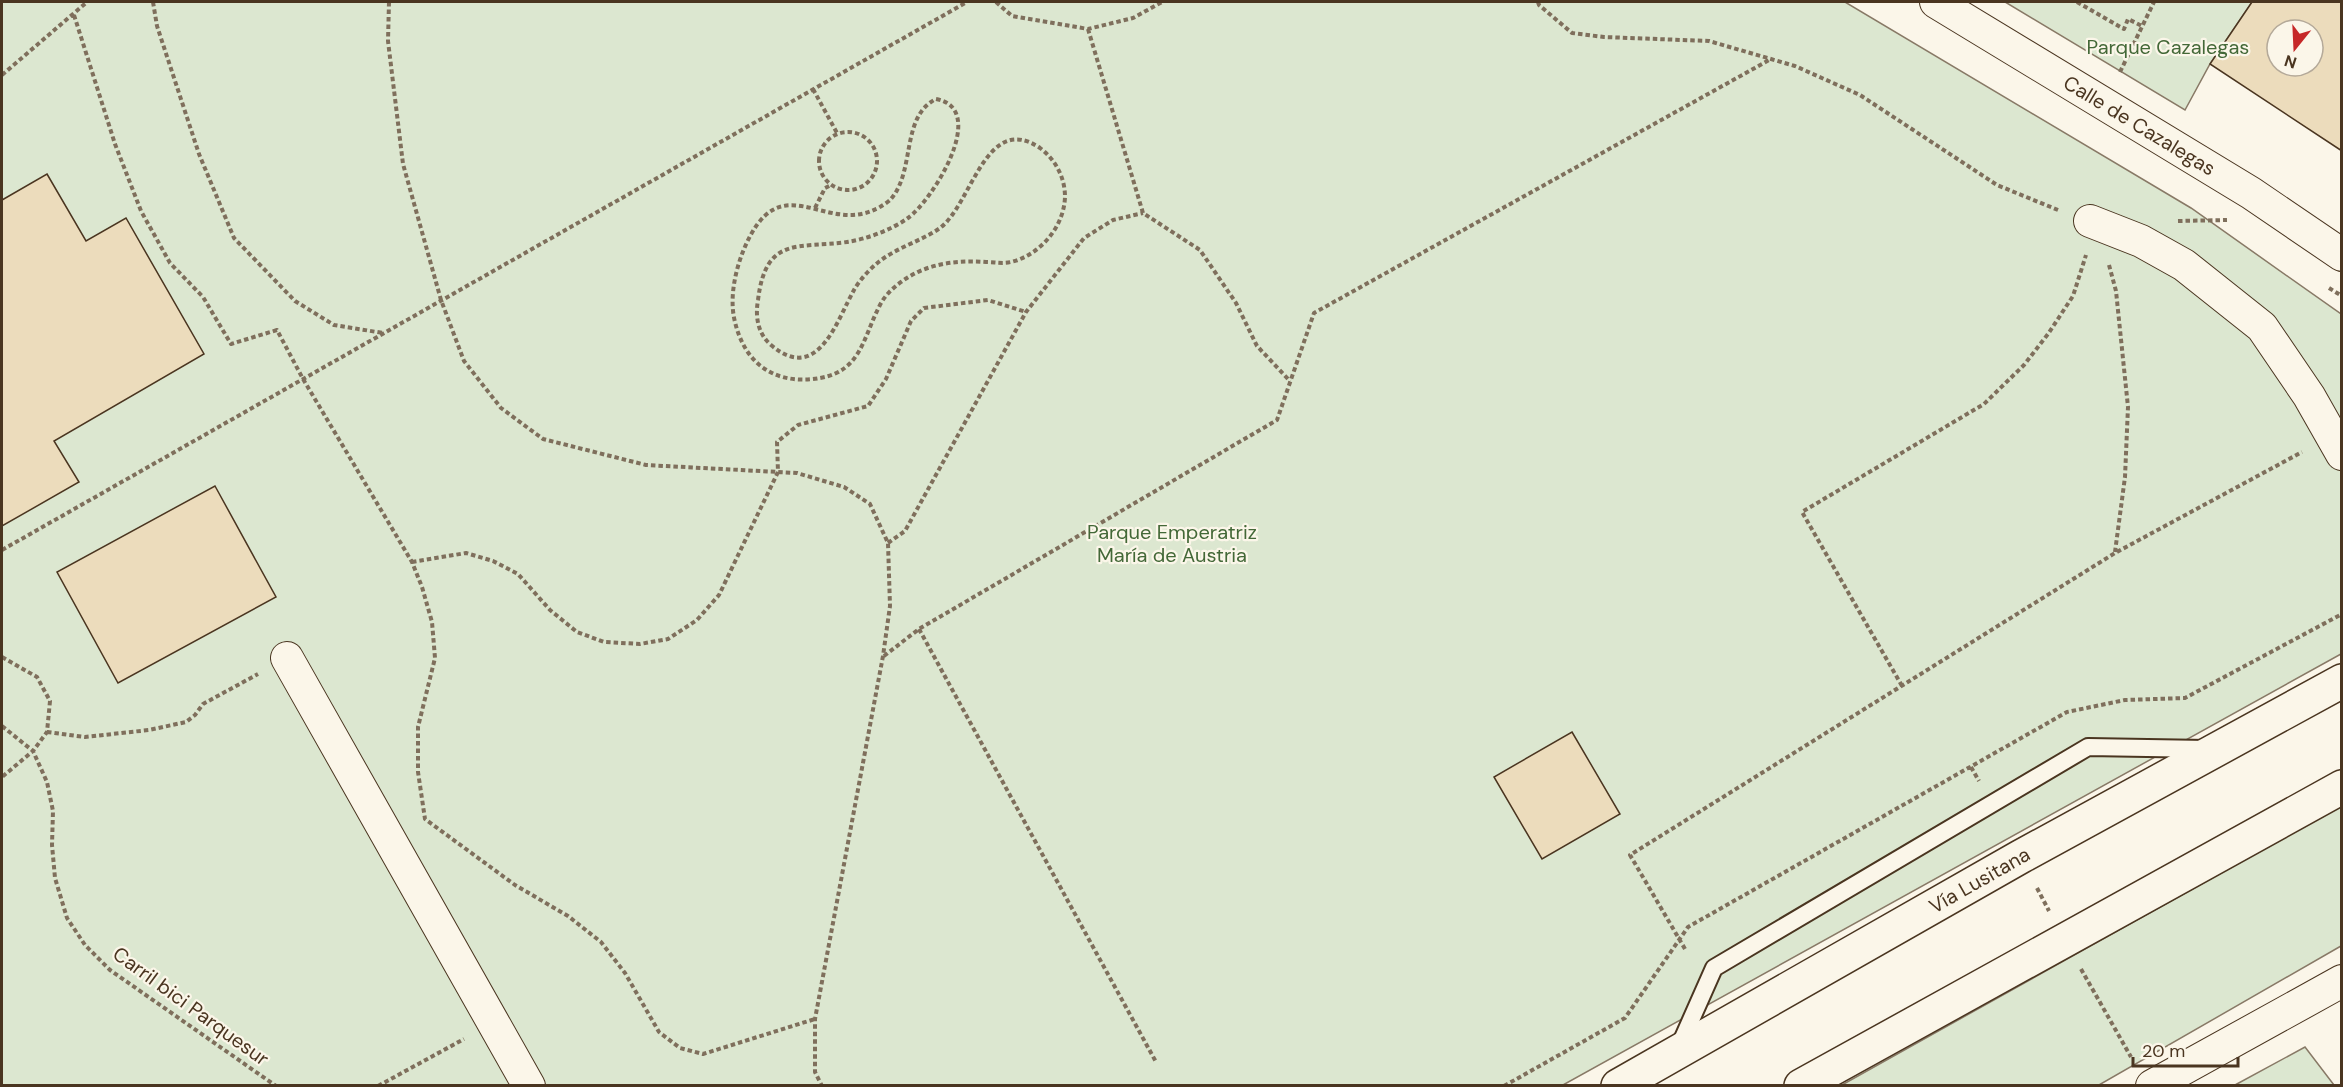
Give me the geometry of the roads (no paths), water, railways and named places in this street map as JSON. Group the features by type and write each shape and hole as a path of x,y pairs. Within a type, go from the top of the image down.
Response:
{"main road":[{"name":"Vía Lusitana","path":"1618,1086 2020,857 2342,681"},
{"path":"1801,1086 2342,787"}],"street":[{"name":"Calle de Cazalegas","path":"1936,2 2251,193 2342,255"},
{"path":"2090,221 2141,241 2184,265 2262,327 2309,396 2336,445"},
{"path":"287,658 529,1086"},
{"path":"2152,1086 2342,981"}],"lane":[{"path":"1677,1052 1714,968 2088,747 2217,749"}],"park label":[{"name":"Parque Cazalegas","path":"2168,47"},
{"name":"Parque Emperatriz María de Austria","path":"1172,544"}]}
